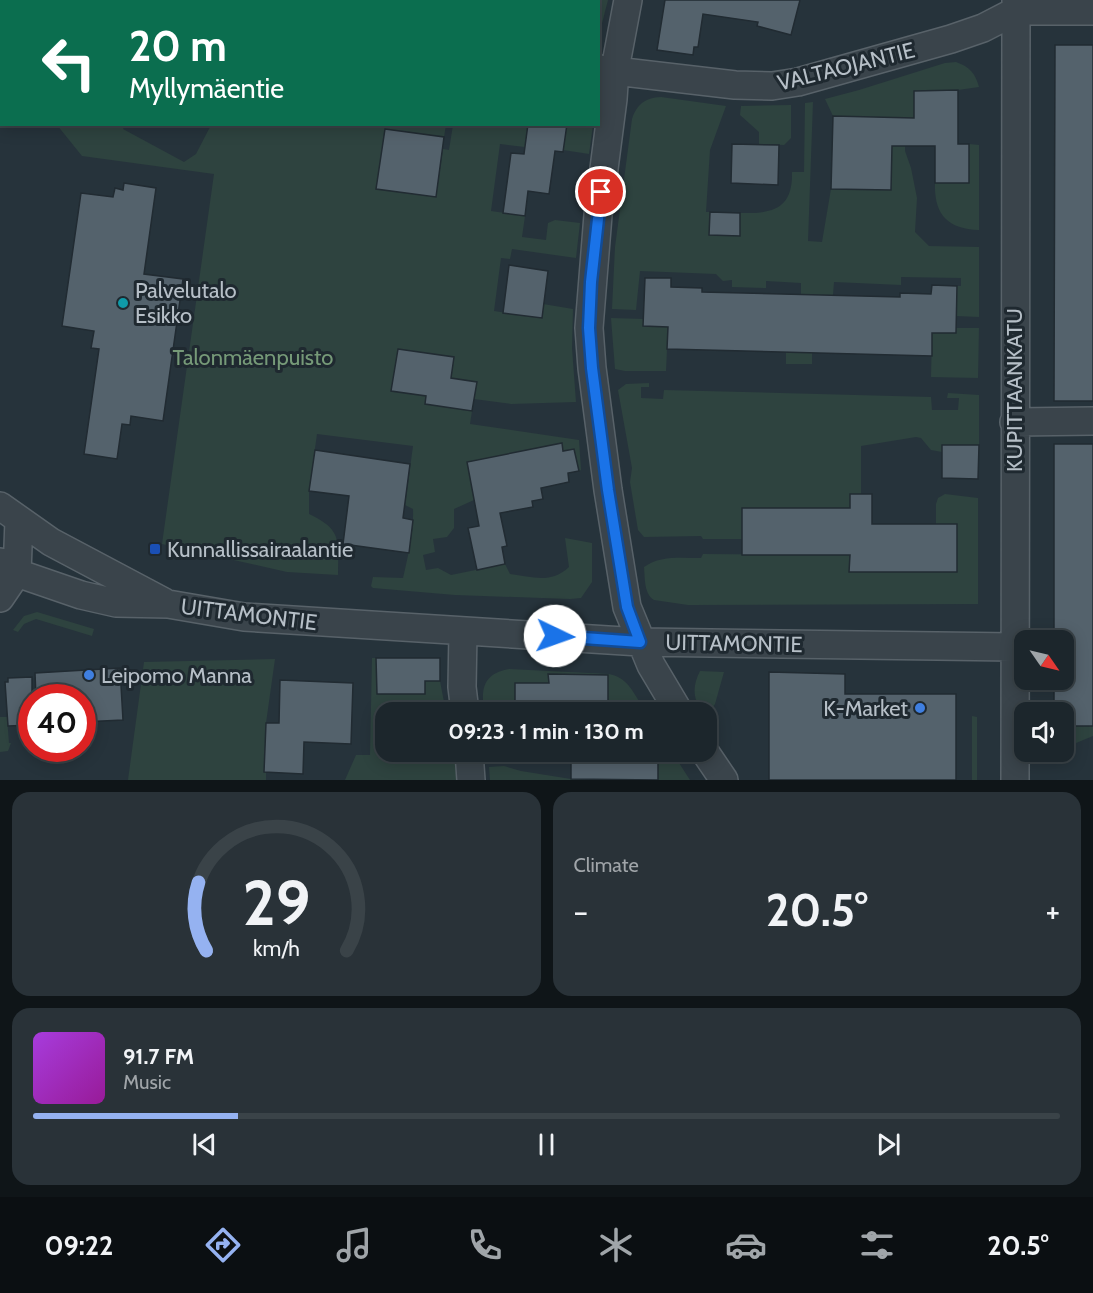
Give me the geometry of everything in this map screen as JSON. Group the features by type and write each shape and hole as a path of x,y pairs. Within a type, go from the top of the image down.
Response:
{"street":[{"path":"628,0 607,69 613,99 592,274 589,328 608,490 627,607 651,665 673,702"},
{"path":"1016,5 1093,11"},
{"name":"VALTAOJANTIE","path":"607,69 735,85 772,86 798,82 983,28 1016,5"},
{"name":"KUPITTAANKATU","path":"1014,630 1016,5"},
{"path":"1014,422 1093,421"},
{"path":"0,598 9,568 6,521"},
{"name":"UITTAMONTIE","path":"6,521 51,542 168,604"},
{"name":"UITTAMONTIE","path":"9,568 81,595 116,603 168,604 244,617 640,642 1014,646"},
{"path":"463,632 464,702"},
{"name":"KUPITTAANKATU","path":"1014,690 1015,780"},
{"path":"470,762 471,780"},
{"path":"712,762 724,780"}],"green space":[{"path":"600,0 608,0 600,31"},
{"path":"956,62 971,71 979,87 914,91 914,123 905,123 905,151 917,198 915,232 929,246 979,247 979,317 956,316 957,286 961,286 961,278 901,277 901,285 834,282 833,295 801,295 801,283 766,281 766,288 732,287 732,280 723,281 716,274 640,271 636,310 612,309 615,247 632,119 636,109 642,103 661,97 726,106 710,150 706,212 710,212 740,235 740,213 762,212 779,207 789,194 792,172 804,172 805,103 813,102 808,241 822,242 831,189 890,190 892,118 833,116 825,99 945,63"},
{"path":"791,105 791,138 784,145 759,144 759,132 740,115 741,106"},
{"name":"Talonmäenpuisto","path":"58,126 124,126 123,129 184,162 196,154 210,126 446,126 444,137 385,129 436,196 443,149 449,150 453,126 528,126 525,147 500,144 491,211 525,216 522,237 546,240 548,223 555,220 580,223 576,258 512,249 510,259 501,258 494,311 541,318 543,304 573,309 572,348 576,402 511,404 474,399 477,382 451,378 398,349 391,391 426,396 425,404 472,411 470,424 579,440 581,470 579,471 574,449 563,451 561,444 474,500 454,509 454,528 447,537 433,539 435,552 423,555 426,570 438,568 451,575 505,564 510,574 541,578 555,576 569,567 565,538 592,543 592,582 581,598 455,595 373,588 371,586 373,577 403,578 413,526 413,509 405,505 413,446 317,434 309,491 309,514 333,531 338,545 338,575 287,572 162,544 214,174 82,156"},
{"path":"567,126 593,126 589,154 563,150"},
{"path":"969,144 979,145 979,230 958,227 951,223 940,211 935,194 935,183 969,182"},
{"path":"611,318 644,319 644,326 668,327 666,371 615,369"},
{"path":"956,328 979,328 978,378 931,377 932,333 955,333"},
{"path":"786,346 812,346 812,364 786,364"},
{"path":"649,383 649,387 641,387 641,398 663,399 664,390 931,397 932,410 958,410 959,398 947,398 948,393 979,395 979,445 942,445 942,452 931,450 921,438 916,437 861,446 861,494 850,494 850,508 742,509 742,539 703,539 701,536 644,537 638,530 630,482 632,468 618,390 626,384"},
{"path":"945,494 978,498 978,604 688,605 654,600 648,594 644,567 664,559 701,558 703,554 850,555 849,571 936,524 936,504 938,498"},
{"path":"37,612 94,629 92,636 36,619 24,624 18,632 13,630 24,616"},
{"path":"372,658 376,658 394,694 424,694 425,681 440,681 444,702 375,702 375,762 459,762 460,780 345,780 356,755 370,755"},
{"path":"275,659 266,723 266,780 128,780 144,662"},
{"path":"509,669 615,675 623,680 639,701 608,702 608,675 549,674 549,683 515,683 515,702 483,702 486,683 489,678 500,671"},
{"path":"700,671 724,672 716,702 697,702 696,682"},
{"path":"972,716 977,717 977,780 972,780"},
{"path":"0,717 7,717 9,743 11,743 8,751 0,752"},
{"path":"1074,726 1093,726 1093,736 1074,744"},
{"path":"658,762 678,762 690,780 658,780"},
{"path":"504,766 571,779 625,780 490,780 489,767"}],"building":[{"path":"665,0 800,0 791,35 757,26 758,22 703,14 698,47 694,47 693,55 657,50"},
{"path":"1055,45 1093,45 1093,401 1054,401"},
{"path":"958,90 958,144 969,144 969,183 935,183 935,146 892,146 891,190 831,189 833,116 914,118 914,91"},
{"path":"528,126 567,126 563,152 555,151 549,194 528,191 525,216 503,213 511,153 524,154"},
{"path":"385,129 444,137 436,197 376,189"},
{"path":"732,144 779,145 778,185 731,183"},
{"name":"Palvelutalo Esikko","path":"124,183 156,188 144,274 183,279 163,421 131,416 130,425 122,424 117,459 84,454 99,349 91,348 94,331 62,326 81,193 113,197 115,188 123,190"},
{"path":"710,212 740,213 740,236 709,235"},
{"path":"509,265 548,271 542,318 503,313"},
{"path":"645,278 671,278 671,287 702,288 702,292 900,297 900,293 931,294 932,285 957,286 956,333 932,333 932,356 667,349 668,327 643,326"},
{"path":"398,349 454,357 451,378 477,382 472,411 425,404 426,396 391,391"},
{"path":"562,443 563,451 574,449 579,471 568,473 569,482 541,488 543,499 532,501 533,507 500,513 507,546 502,547 505,564 477,570 468,528 479,526 467,462"},
{"path":"1054,444 1093,444 1093,726 1074,726 1074,702 1054,702 1054,690 1074,690 1074,630 1054,630"},
{"path":"942,445 979,445 978,479 942,478"},
{"path":"315,450 410,464 403,518 413,520 409,553 343,544 349,496 309,491"},
{"path":"850,494 872,494 872,524 957,524 957,572 849,572 850,555 742,555 742,508 850,508"},
{"path":"376,658 440,658 440,681 425,681 425,694 377,694"},
{"path":"120,668 123,720 96,721 96,684 35,684 35,673"},
{"path":"769,672 845,674 845,694 956,694 956,780 769,780"},
{"path":"548,674 608,675 608,702 515,702 515,683 549,683"},
{"path":"32,677 32,684 18,684 18,726 8,726 5,682 8,682 8,678"},
{"path":"280,680 353,683 351,744 304,742 303,774 264,772 266,723 279,723"},
{"path":"571,762 658,762 658,780 571,779"}],"place":[{"name":"Palvelutalo Esikko","path":"123,303"},
{"name":"Kunnallissairaalantie","path":"155,549"},
{"name":"Leipomo Manna","path":"89,675"},
{"name":"K-Market","path":"920,708"}],"route":[{"path":"555,636 640,642 627,607 608,490 592,368 589,328 591,282 601,192"}]}
